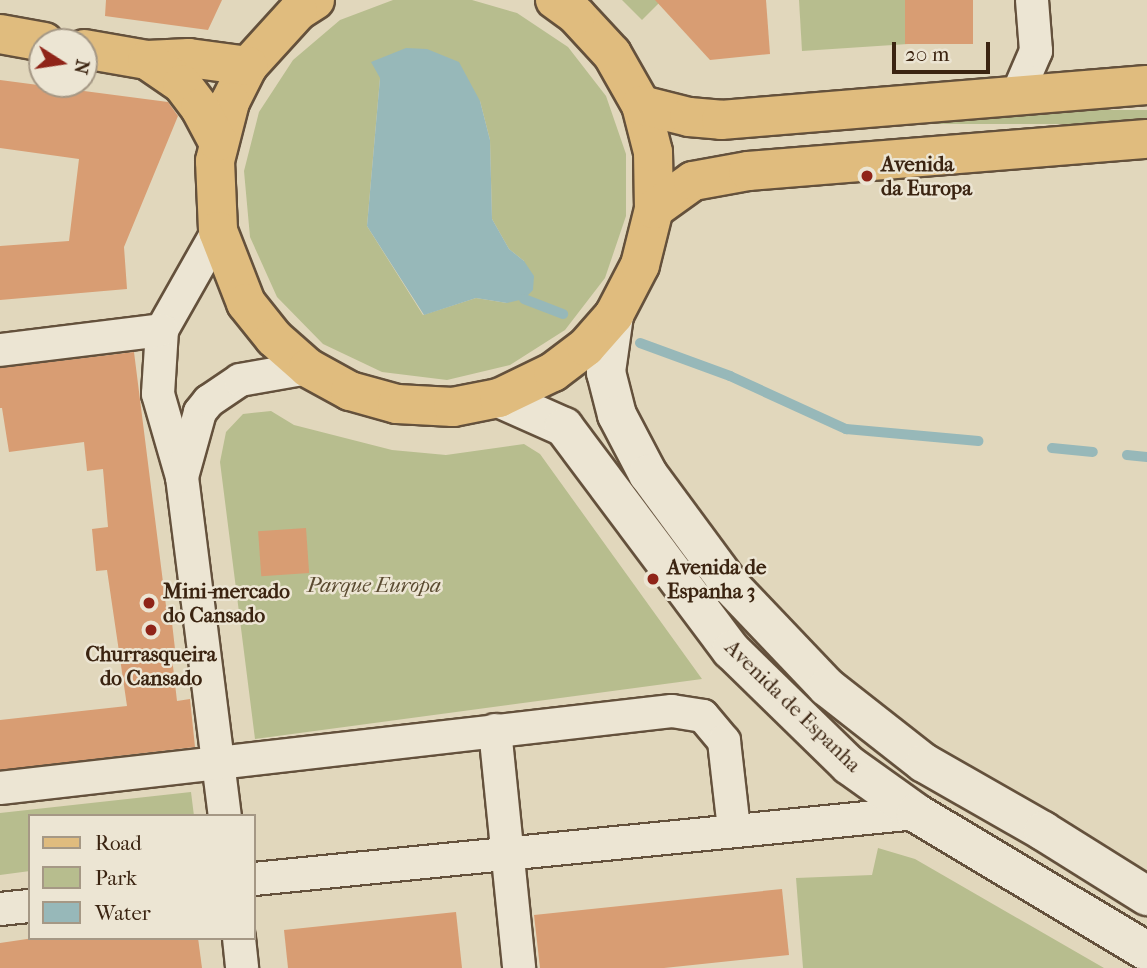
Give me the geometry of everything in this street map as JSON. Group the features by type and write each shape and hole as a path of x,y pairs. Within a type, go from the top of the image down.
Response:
{"main road":[{"path":"316,0 298,11 248,66 230,102 215,160 218,231 246,303 274,338 307,368 350,391 397,404 453,407 499,398 553,372 586,347 614,316 640,265 654,209 653,152 640,105 612,54 596,34 555,0"},
{"path":"0,34 28,39"},
{"path":"98,51 147,60 189,58 248,66"},
{"path":"147,60 182,84 200,108 218,142"},
{"path":"640,105 689,117 721,120 1147,85"},
{"path":"654,209 693,181 748,171 1147,139"},
{"name":"Avenida de Espanha","path":"614,316 606,373 617,415 648,474 729,584 827,687 924,763 1043,831 1147,896"},
{"name":"Avenida de Espanha","path":"499,398 564,428 731,650 849,765 916,813 1147,951"}],"street":[{"path":"1017,95 1036,51 1032,0"},
{"path":"1036,51 1064,93"},
{"path":"218,231 162,330 158,394 182,477 225,814"},
{"path":"0,350 162,330"},
{"path":"182,477 200,412 209,401 240,380 307,368"},
{"path":"0,788 672,711 703,716 724,741 734,829"},
{"path":"495,730 519,968"},
{"path":"256,879 734,829 916,813"},
{"path":"0,909 28,906"},
{"path":"239,940 242,968"}],"green space":[{"path":"393,0 472,0 517,13 568,47 606,96 626,154 626,216 605,278 565,330 510,365 447,380 382,372 323,344 277,297 250,237 244,171 259,112 293,60 340,20","holes":["380,78 480,101 490,140 492,219 509,249 524,261 507,303 476,298 423,315 367,226"]},
{"path":"622,0 662,0 642,20"},
{"path":"799,0 905,0 908,44 802,51"},
{"path":"798,110 1147,110 1147,124 798,124"},
{"name":"Parque Europa","path":"271,411 294,425 392,450 446,455 524,444 540,454 702,679 255,739 220,462 226,432 243,414"},
{"path":"191,792 194,814 28,814 28,871 0,875 0,813"},
{"path":"878,848 915,859 1104,968 803,968 796,878 872,875"}],"water":[{"path":"406,48 427,49 459,62 480,101 490,140 492,219 509,249 524,261 534,276 533,290 524,299 507,303 476,298 424,315 367,226 380,78 371,62"}],"building":[{"path":"106,0 222,0 208,30 105,16"},
{"path":"655,0 766,0 770,54 710,60"},
{"path":"905,0 973,0 973,44 905,44"},
{"path":"0,80 28,84 28,98 98,98 98,93 168,102 178,116 124,247 127,289 0,300 0,246 69,241 79,159 0,148"},
{"path":"134,352 166,606 170,605 175,649 171,649 177,701 190,699 195,747 0,770 0,720 127,706 107,570 96,571 92,529 108,527 103,469 87,471 84,442 9,452 0,408 0,368"},
{"path":"306,528 309,573 261,576 258,531"},
{"path":"782,889 789,955 664,968 540,968 534,915"},
{"path":"456,912 462,968 288,968 284,930"},
{"path":"28,939 198,940 202,968 0,968 0,943"}],"waterway":[{"path":"524,299 563,314"},
{"path":"640,343 730,376 846,429 978,441"},
{"path":"1052,448 1093,452"},
{"path":"1127,455 1147,457"}],"place":[{"name":"Avenida da Europa","path":"867,176"},
{"name":"Avenida de Espanha 3","path":"653,579"},
{"name":"Mini-mercado do Cansado","path":"149,603"},
{"name":"Churrasqueira do Cansado","path":"151,630"}]}
